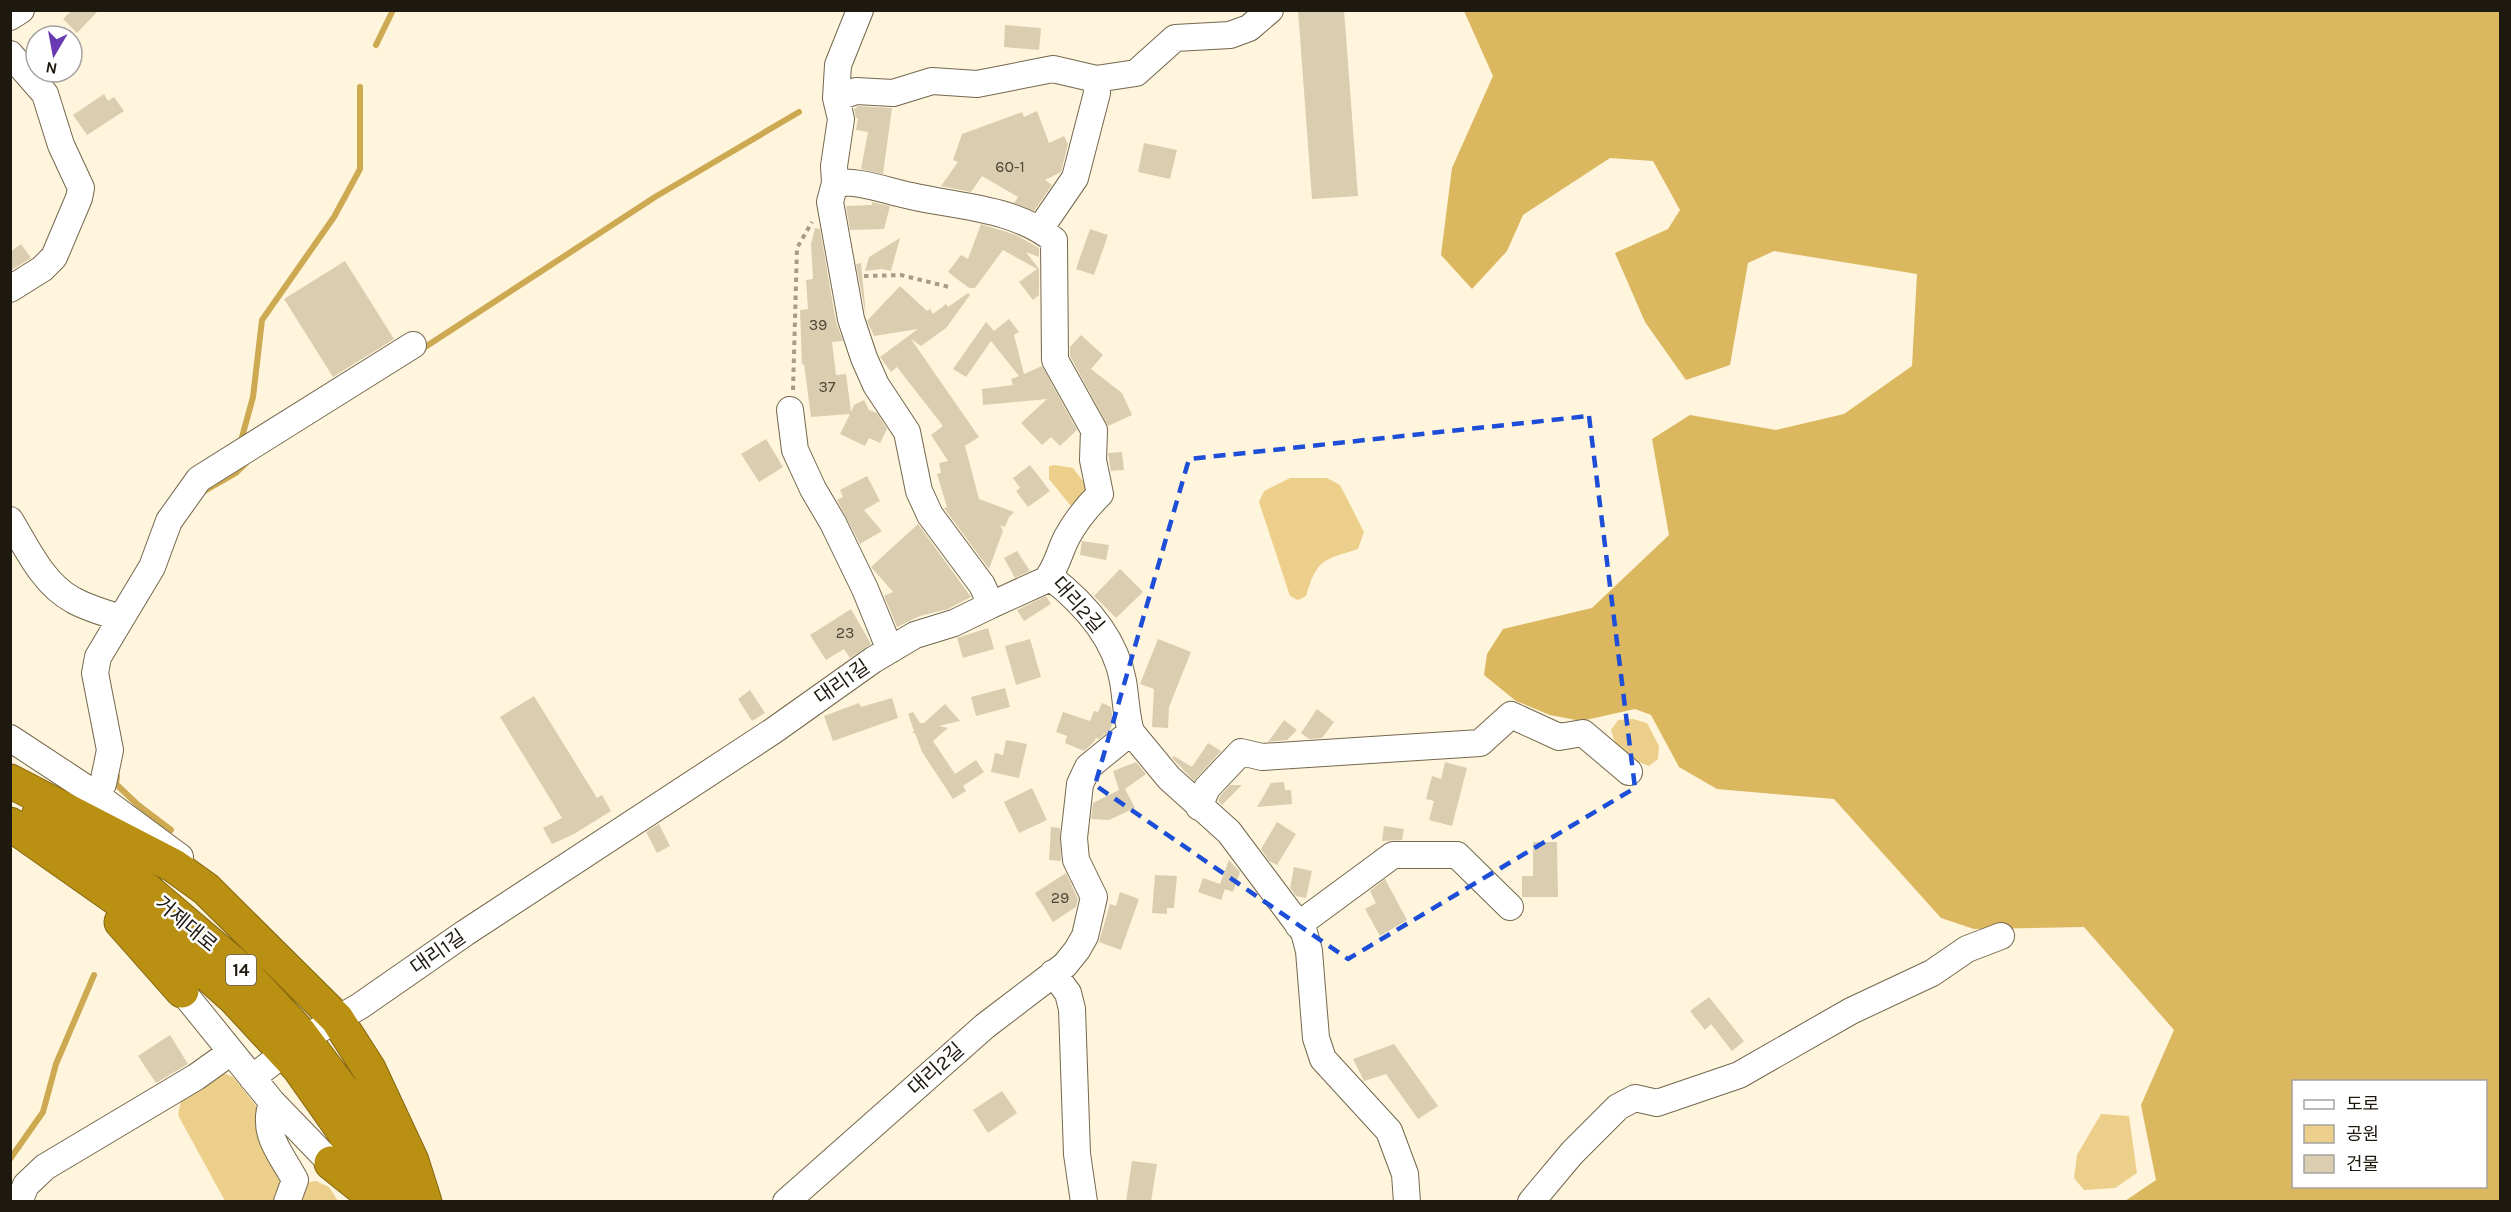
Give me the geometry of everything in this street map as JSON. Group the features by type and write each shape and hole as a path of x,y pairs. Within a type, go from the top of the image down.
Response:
{"highway":[{"path":"10,781 181,872 206,889 369,1069 412,1161 425,1202"},
{"name":"거제대로","path":"10,798 147,890 240,969 299,1032 357,1108 412,1202"},
{"name":"거제대로","path":"10,824 148,921 235,999 298,1067 341,1128 384,1202"},
{"path":"57,856 140,942 182,990"},
{"path":"331,1162 379,1202"}],"street":[{"path":"10,17 21,10"},
{"path":"860,10 838,66 836,98 841,120 832,192 842,276 851,320 876,385 907,432 919,491 930,515 982,585 992,605"},
{"path":"836,98 856,91 893,93 932,81 977,84 1053,69 1096,79 1136,72 1175,38 1230,35 1249,28 1270,10"},
{"path":"10,54 45,94 61,145 81,188 54,257 42,269 10,289"},
{"path":"832,192 852,181 876,189 987,210 1040,229 1075,178 1097,93 1096,79"},
{"name":"대리2길","path":"786,1202 976,1033 1065,965 1081,943 1094,897 1076,860 1074,838 1080,783 1088,767 1131,732 1125,713 1123,680 1112,647 1100,626 1081,604 1049,576 1058,563 1066,539 1080,514 1100,494 1093,460 1094,430 1055,360 1054,240 1040,229"},
{"path":"93,792 103,784 110,750 95,673 98,657 152,567 169,521 199,479 413,345"},
{"path":"790,410 795,450 866,589 890,650"},
{"path":"10,520 40,569 55,585 72,600 121,618"},
{"name":"대리1길","path":"327,1025 773,731 890,650 915,635 954,622 1046,580 1049,576"},
{"path":"1199,807 1207,789 1241,752 1262,757 1480,743 1511,715 1559,736 1583,733 1629,772"},
{"path":"1131,732 1169,778 1229,832 1304,932 1309,951 1316,1038 1323,1059 1389,1131 1405,1174 1407,1202"},
{"path":"10,738 93,792 183,860 181,872"},
{"path":"1299,925 1393,855 1457,855 1510,907"},
{"path":"1531,1202 1572,1153 1618,1107 1635,1098 1658,1103 1739,1075 1851,1011 1932,973 1967,949 2001,936"},
{"path":"1053,973 1068,993 1072,1009 1077,1154 1084,1202"},
{"path":"182,990 272,1102 331,1162"},
{"path":"19,1202 26,1185 45,1167 196,1077 231,1052"},
{"path":"252,1078 274,1061"},
{"path":"272,1102 269,1111 269,1130 278,1154 295,1180 287,1202"}],"path":[{"path":"790,410 794,383 797,248 832,192"},
{"path":"842,276 901,275 949,287"}],"highlighted area":[{"path":"1589,416 1635,788 1348,959 1095,785 1189,459"}],"green space":[{"path":"1049,466 1073,468 1085,484 1085,493 1076,506 1070,505 1049,479"},
{"path":"1290,478 1327,478 1340,485 1364,532 1358,549 1329,559 1318,568 1306,596 1298,600 1290,596 1259,502 1264,491"},
{"path":"1633,719 1647,723 1659,746 1658,759 1649,766 1624,754 1613,738 1611,730 1618,720"},
{"path":"224,1073 233,1077 257,1107 259,1125 283,1182 278,1201 225,1201 178,1115 181,1101"},
{"path":"2101,1114 2129,1116 2137,1173 2115,1188 2084,1190 2074,1178 2077,1155"},
{"path":"316,1181 329,1187 338,1201 298,1202 305,1183"}],"shaded area":[{"path":"1464,11 2500,11 2500,1201 2125,1201 2156,1180 2141,1105 2174,1030 2084,927 1974,929 1941,918 1834,799 1717,789 1679,767 1651,715 1635,709 1581,721 1550,715 1516,701 1484,675 1487,654 1503,629 1592,608 1669,535 1652,439 1690,415 1776,430 1844,414 1912,366 1917,274 1774,251 1748,263 1730,365 1686,380 1645,322 1615,253 1668,229 1680,210 1653,161 1610,158 1523,215 1507,251 1472,289 1441,255 1452,168 1493,76"}],"building":[{"path":"72,10 99,10 84,26 68,24 63,19"},
{"path":"1298,10 1344,10 1358,196 1312,199"},
{"path":"1005,25 1041,28 1039,50 1004,47"},
{"path":"104,94 108,101 114,97 124,111 87,135 73,115"},
{"path":"858,106 892,108 883,174 861,169 868,132 856,130 858,118 856,118 854,109"},
{"path":"1037,111 1049,143 1064,136 1068,144 1061,172 1045,180 1052,185 1034,211 1014,203 1018,197 982,176 971,192 941,186 958,162 953,160 962,134 1022,112 1024,117"},
{"path":"1144,143 1177,150 1170,179 1138,172"},
{"path":"872,202 890,206 884,229 850,230 846,206 872,205"},
{"path":"981,224 1016,235 1039,248 1039,257 1026,252 1039,269 1039,295 1033,300 1019,282 1037,269 1003,250 975,288 969,288 948,272 961,255 968,259"},
{"path":"815,228 820,229 836,322 843,341 832,342 836,375 846,374 851,412 854,405 864,400 869,410 877,413 887,429 880,443 869,438 865,446 840,434 850,414 811,417 804,364 802,365 800,310 808,309 806,280 813,279 811,244"},
{"path":"1090,229 1108,235 1094,275 1076,269"},
{"path":"900,238 891,271 882,269 865,271 869,257"},
{"path":"21,244 31,258 10,271 10,252"},
{"path":"345,261 394,339 333,377 284,299"},
{"path":"861,263 866,316 856,264"},
{"path":"900,286 927,311 930,309 933,314 946,304 948,307 968,293 970,295 946,328 921,346 911,339 979,437 965,446 979,499 1014,512 1005,527 1000,525 1003,531 989,569 944,508 947,507 937,474 941,473 939,463 948,461 931,435 943,426 897,367 891,372 880,357 918,329 874,336 867,321"},
{"path":"1009,319 1019,332 1014,335 1024,374 1042,366 1077,430 1060,446 1051,437 1042,445 1021,423 1047,399 983,405 982,389 1013,385 1011,379 1019,376 991,341 966,377 953,369 986,322 994,331"},
{"path":"1081,335 1103,355 1091,369 1122,393 1132,415 1108,426 1070,356 1070,347"},
{"path":"766,439 783,467 759,482 741,454"},
{"path":"1122,452 1124,470 1111,471 1108,453"},
{"path":"1030,465 1050,491 1028,507 1016,491 1020,488 1013,478"},
{"path":"867,476 880,501 864,510 882,531 860,544 837,500 843,497 840,490"},
{"path":"918,524 971,597 948,609 920,616 897,627 884,596 893,592 871,567"},
{"path":"1082,541 1109,545 1106,560 1080,555"},
{"path":"1017,551 1030,571 1015,578 1004,558"},
{"path":"1120,569 1143,592 1116,618 1094,596"},
{"path":"1046,596 1051,604 1024,621 1017,610"},
{"path":"851,609 871,644 850,658 844,649 826,660 810,635"},
{"path":"988,628 994,649 963,658 957,638"},
{"path":"1030,639 1041,677 1016,685 1005,646"},
{"path":"1158,639 1191,652 1169,707 1168,728 1152,727 1154,689 1140,684"},
{"path":"1005,688 1010,707 976,716 971,697"},
{"path":"750,690 765,713 752,721 738,699"},
{"path":"534,696 597,798 602,795 611,811 574,834 552,844 543,828 562,818 500,717"},
{"path":"892,698 898,718 833,741 824,716 859,703 861,707"},
{"path":"1102,703 1111,707 1113,721 1110,730 1099,739 1096,738 1084,751 1065,743 1067,736 1056,732 1063,712 1090,721 1094,711 1098,712"},
{"path":"945,704 960,721 939,726 948,728 933,741 955,774 976,760 984,772 963,786 966,791 953,799 922,752 915,733 912,733 914,731 908,714 913,712 920,723 924,723"},
{"path":"1317,709 1334,722 1322,738 1309,739 1301,733"},
{"path":"1284,720 1297,730 1287,740 1268,742"},
{"path":"1006,740 1027,744 1019,778 991,772 995,753 1003,755"},
{"path":"1208,743 1221,751 1194,781 1172,758 1174,756 1192,767"},
{"path":"1136,762 1146,774 1125,789 1135,808 1109,820 1091,819 1093,803 1119,790 1113,771"},
{"path":"1445,762 1467,768 1452,826 1429,820 1434,801 1426,799 1432,776 1441,779"},
{"path":"1284,782 1285,790 1291,790 1292,804 1257,807 1271,783"},
{"path":"1230,785 1242,785 1222,805 1218,801 1220,796"},
{"path":"1032,788 1047,820 1019,833 1004,802"},
{"path":"1277,822 1296,834 1277,865 1269,861 1261,849"},
{"path":"659,824 670,846 657,853 646,832"},
{"path":"1384,826 1404,829 1402,840 1382,841"},
{"path":"1051,827 1060,828 1061,861 1049,860"},
{"path":"1533,842 1557,842 1558,897 1522,897 1522,876 1533,876"},
{"path":"1229,860 1240,872 1233,892 1225,889 1221,900 1198,892 1203,878 1220,884"},
{"path":"1294,867 1312,871 1306,898 1296,896 1290,888"},
{"path":"1066,873 1078,899 1076,907 1053,922 1035,893"},
{"path":"1155,875 1177,876 1174,908 1167,908 1167,914 1152,913"},
{"path":"1385,879 1407,920 1380,936 1365,909 1376,903 1370,891"},
{"path":"1120,892 1139,899 1121,950 1099,942 1110,904 1116,906"},
{"path":"1709,997 1744,1041 1732,1051 1711,1024 1705,1030 1690,1011"},
{"path":"170,1035 188,1064 156,1083 138,1056"},
{"path":"1394,1044 1438,1106 1418,1119 1386,1074 1364,1081 1353,1059"},
{"path":"1002,1091 1017,1113 988,1133 973,1110"},
{"path":"1132,1161 1157,1164 1151,1202 1126,1202"}],"waterway":[{"path":"376,45 393,10"},
{"path":"242,437 253,397 262,320 334,217 360,169 360,87"},
{"path":"419,351 655,197 799,112"},
{"path":"201,493 236,473 247,462"},
{"path":"117,776 116,784 138,805 171,830"},
{"path":"10,1159 43,1112 56,1064 94,975"}]}
